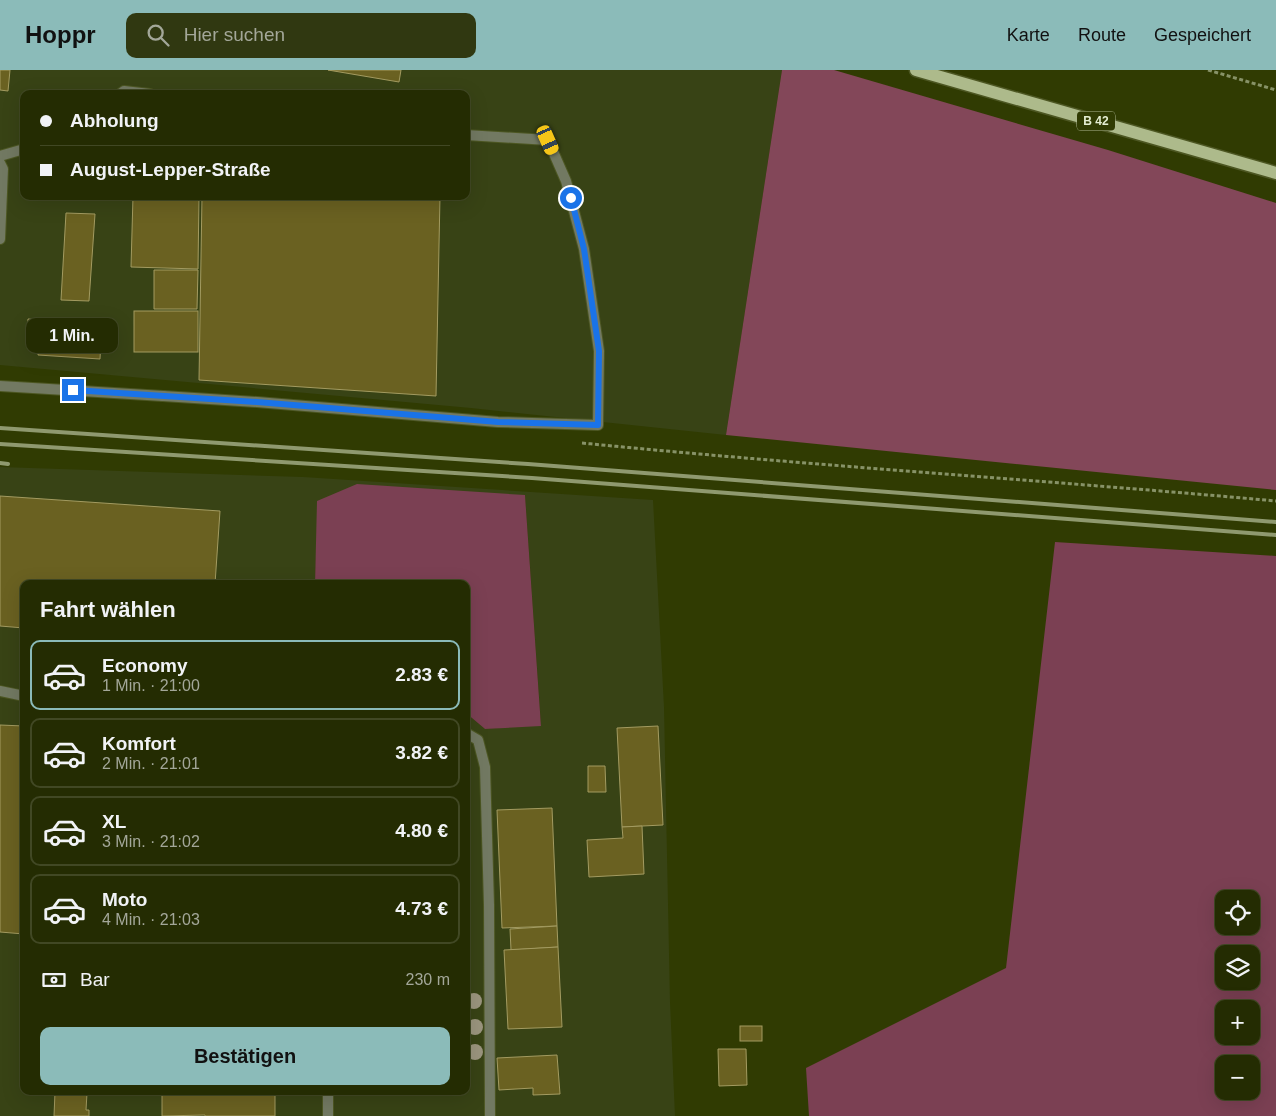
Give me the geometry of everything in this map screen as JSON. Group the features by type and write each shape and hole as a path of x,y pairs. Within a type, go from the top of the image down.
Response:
{"main road":[{"name":"B 42","path":"916,70 1276,173"}],"street":[{"path":"0,386 257,402 498,422 598,425 599,351 584,249 566,181 548,140 470,136"},
{"path":"0,156 20,150"},
{"path":"0,164 3,169 0,239"},
{"path":"0,691 20,695"},
{"path":"470,735 478,740 485,767 490,1116"},
{"path":"328,1095 328,1116"}],"path":[{"path":"1208,70 1276,90"},
{"path":"576,442 702,455 1276,501"}],"shaded area":[{"path":"0,70 782,70 726,435 471,408 0,365"},
{"path":"782,70 834,70 1108,150 1276,203 1276,490 726,435"},
{"path":"0,467 303,477 653,500 664,707 670,1002 675,1116 0,1116"},
{"path":"357,484 525,495 541,726 485,729 470,716 470,580 315,580 317,501"},
{"path":"1055,542 1276,556 1276,1116 809,1116 806,1068 1006,968"}],"building":[{"path":"0,70 10,70 8,91 0,90"},
{"path":"328,70 401,70 399,82"},
{"path":"133,200 199,200 198,269 131,267"},
{"path":"202,200 440,200 436,396 199,380"},
{"path":"66,213 95,214 89,301 61,300"},
{"path":"154,270 198,270 197,309 154,309"},
{"path":"134,311 198,311 198,352 134,352"},
{"path":"28,319 102,322 100,359 38,355 39,338 27,338"},
{"path":"0,496 220,511 215,580 20,580 20,628 0,626"},
{"path":"0,725 20,726 20,934 0,932"},
{"path":"658,726 663,825 622,827 617,728"},
{"path":"588,766 605,766 606,792 588,792"},
{"path":"552,808 557,926 502,928 497,810"},
{"path":"642,826 644,874 589,877 587,840 623,838 622,827"},
{"path":"557,926 558,947 511,950 510,929"},
{"path":"558,947 562,1027 508,1029 504,950"},
{"path":"740,1026 762,1026 762,1041 740,1041"},
{"path":"718,1049 746,1049 747,1085 719,1086"},
{"path":"557,1055 560,1094 533,1095 533,1088 499,1090 497,1058"},
{"path":"55,1095 87,1095 86,1110 89,1110 89,1116 54,1116"},
{"path":"162,1095 275,1095 275,1116 162,1116"}],"railway":[{"path":"0,428 528,464 1276,522"},
{"path":"0,444 532,478 1276,535"},
{"path":"0,463 8,464"}],"route":[{"path":"73,390 257,402 498,422 598,425 599,351 584,249 571,198"}]}
